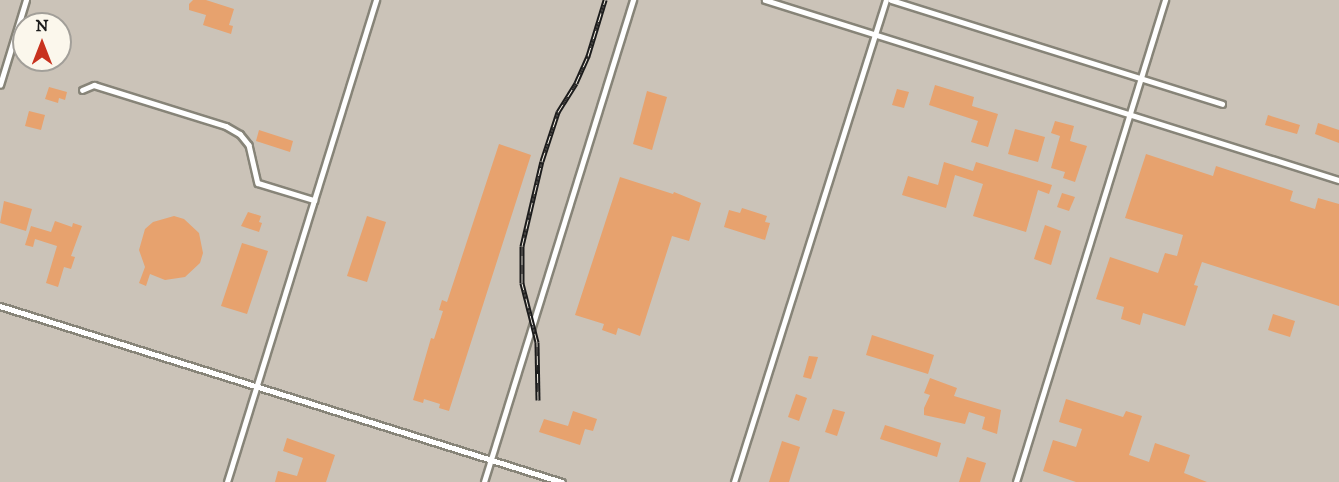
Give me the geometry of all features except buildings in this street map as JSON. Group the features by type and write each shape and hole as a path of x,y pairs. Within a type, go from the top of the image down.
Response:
{"lane":[{"path":"0,86 27,0"},
{"path":"227,482 376,0"},
{"path":"484,482 633,0"},
{"path":"765,0 1339,180"},
{"path":"734,482 886,0"},
{"path":"891,0 1222,104"},
{"path":"1016,482 1165,0"},
{"path":"82,90 94,85 226,126 240,134 249,145 258,183 314,200"},
{"path":"0,306 562,482"}],"shaded area":[{"path":"0,0 1339,0 1339,482 0,482"}],"railway":[{"path":"538,400 537,342 522,283 522,246 542,161 558,112 576,83 588,56 605,0"}]}
